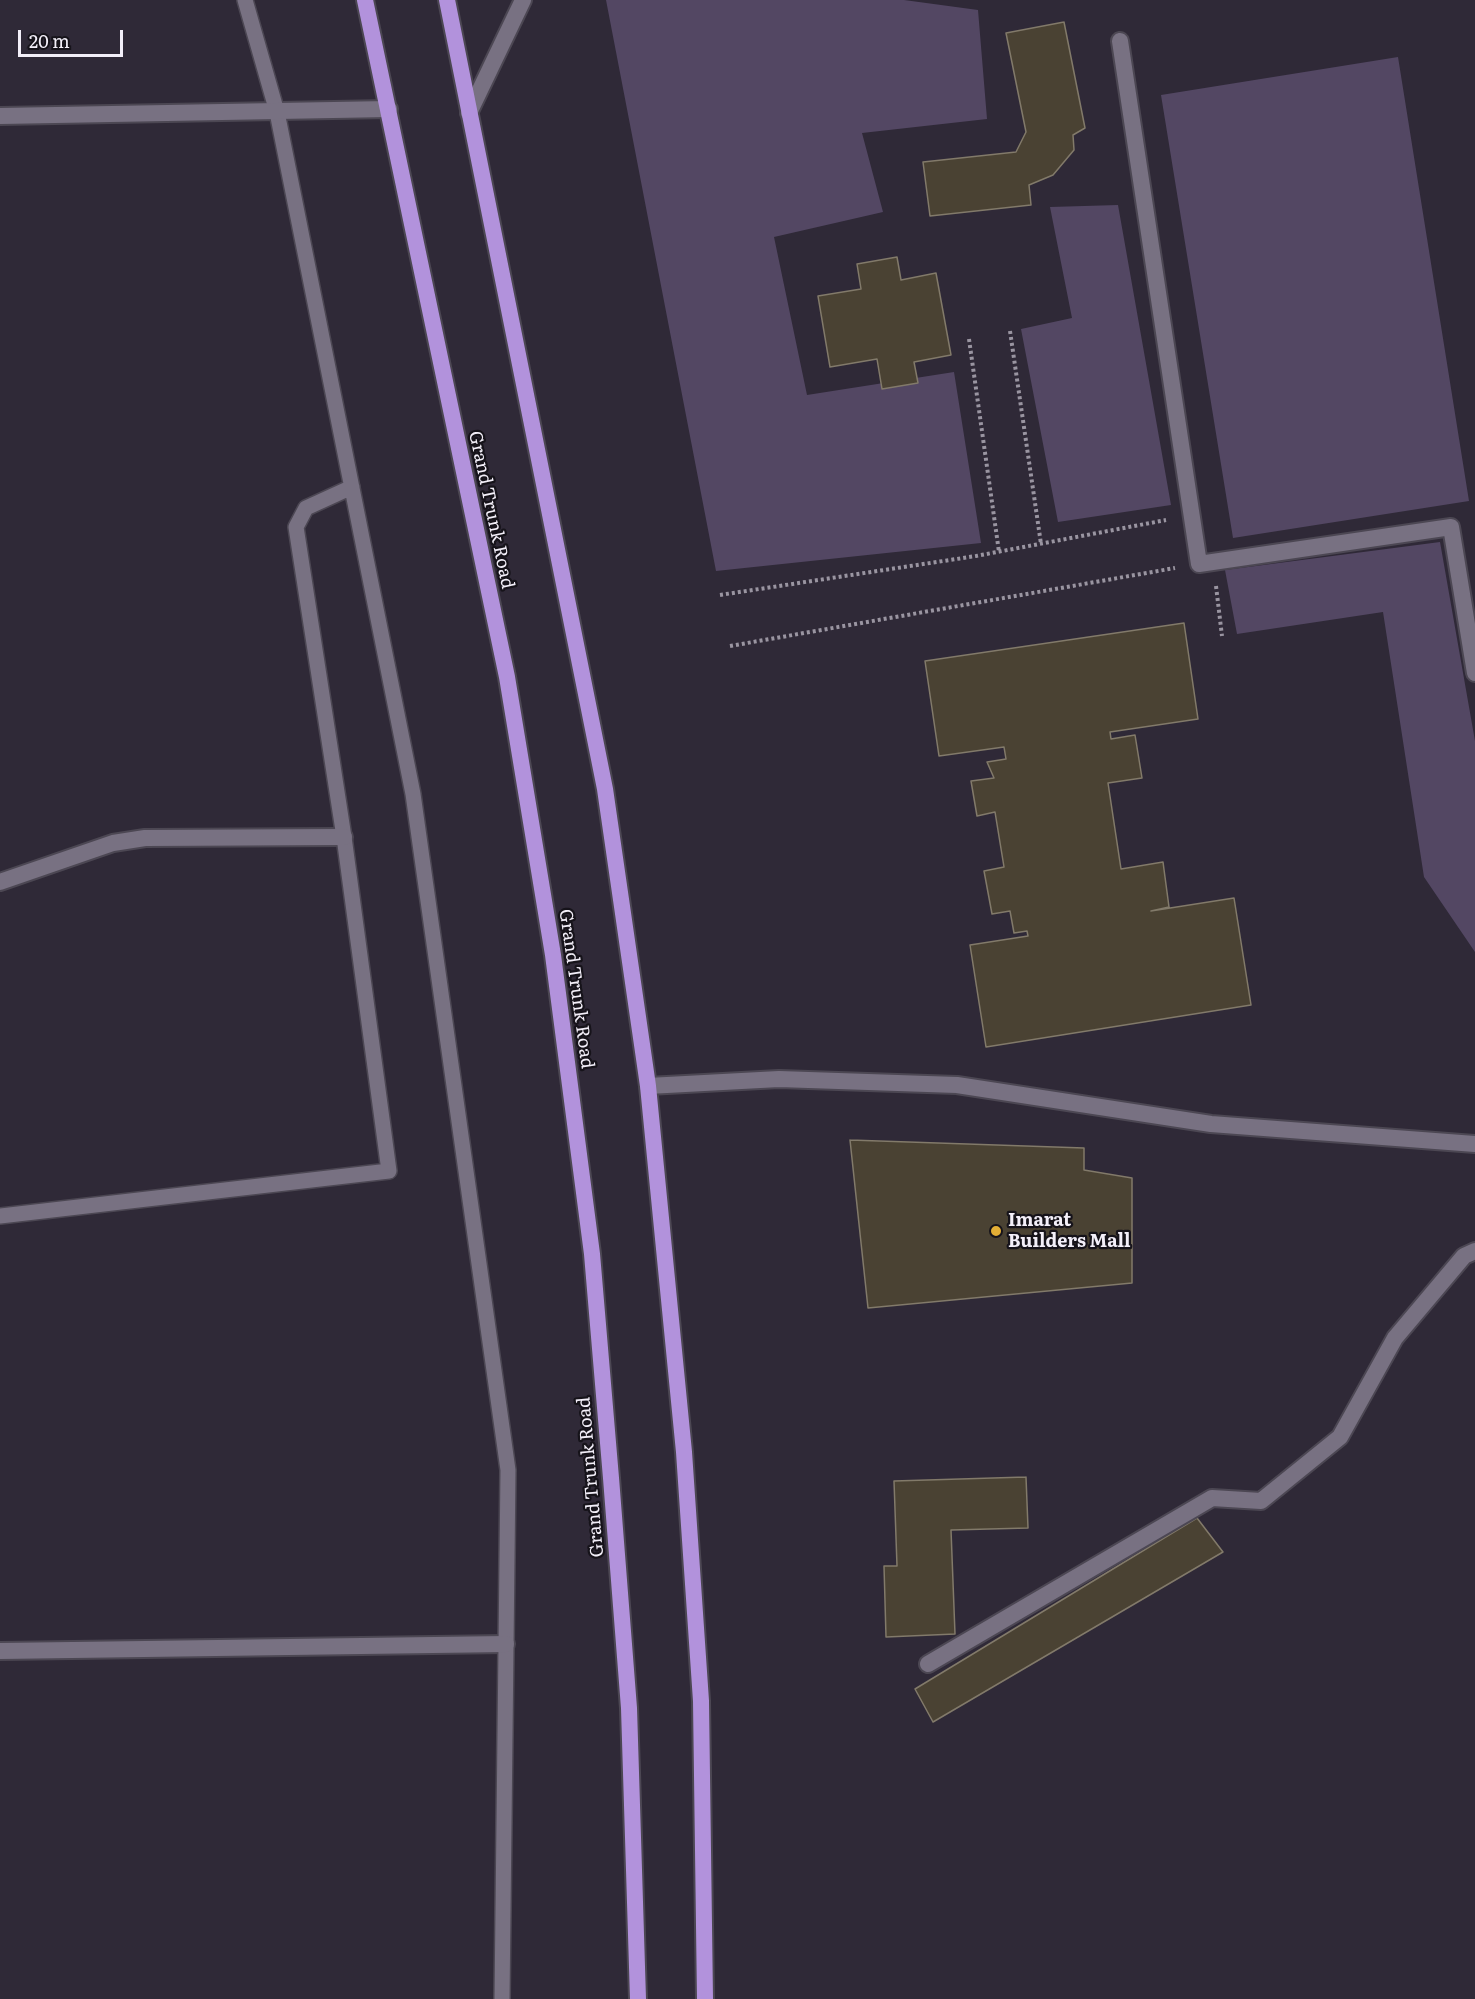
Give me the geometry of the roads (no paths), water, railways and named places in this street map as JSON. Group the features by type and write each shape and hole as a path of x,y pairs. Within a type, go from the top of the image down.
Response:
{"highway":[{"name":"Grand Trunk Road","path":"365,0 507,677 553,955 592,1254 611,1478 629,1708 638,1999"},
{"path":"447,0 605,789 648,1086 684,1452 701,1701 705,1999"}],"street":[{"path":"469,113 523,0"},
{"path":"1120,41 1192,515 1206,563 1451,527 1475,673"},
{"path":"0,116 389,109"},
{"path":"0,882 113,843 145,838 344,837"},
{"path":"648,1086 779,1079 957,1085 1211,1124 1475,1144"},
{"path":"928,1664 1212,1498 1262,1501 1340,1437 1395,1338 1464,1256 1475,1251"},
{"path":"0,1652 506,1644"}],"lane":[{"path":"245,0 277,112 413,794 508,1470 501,1999"},
{"path":"0,1216 389,1171 344,837 296,527 306,508 352,487"}],"place":[{"name":"Imarat Builders Mall","path":"996,1231"}]}
